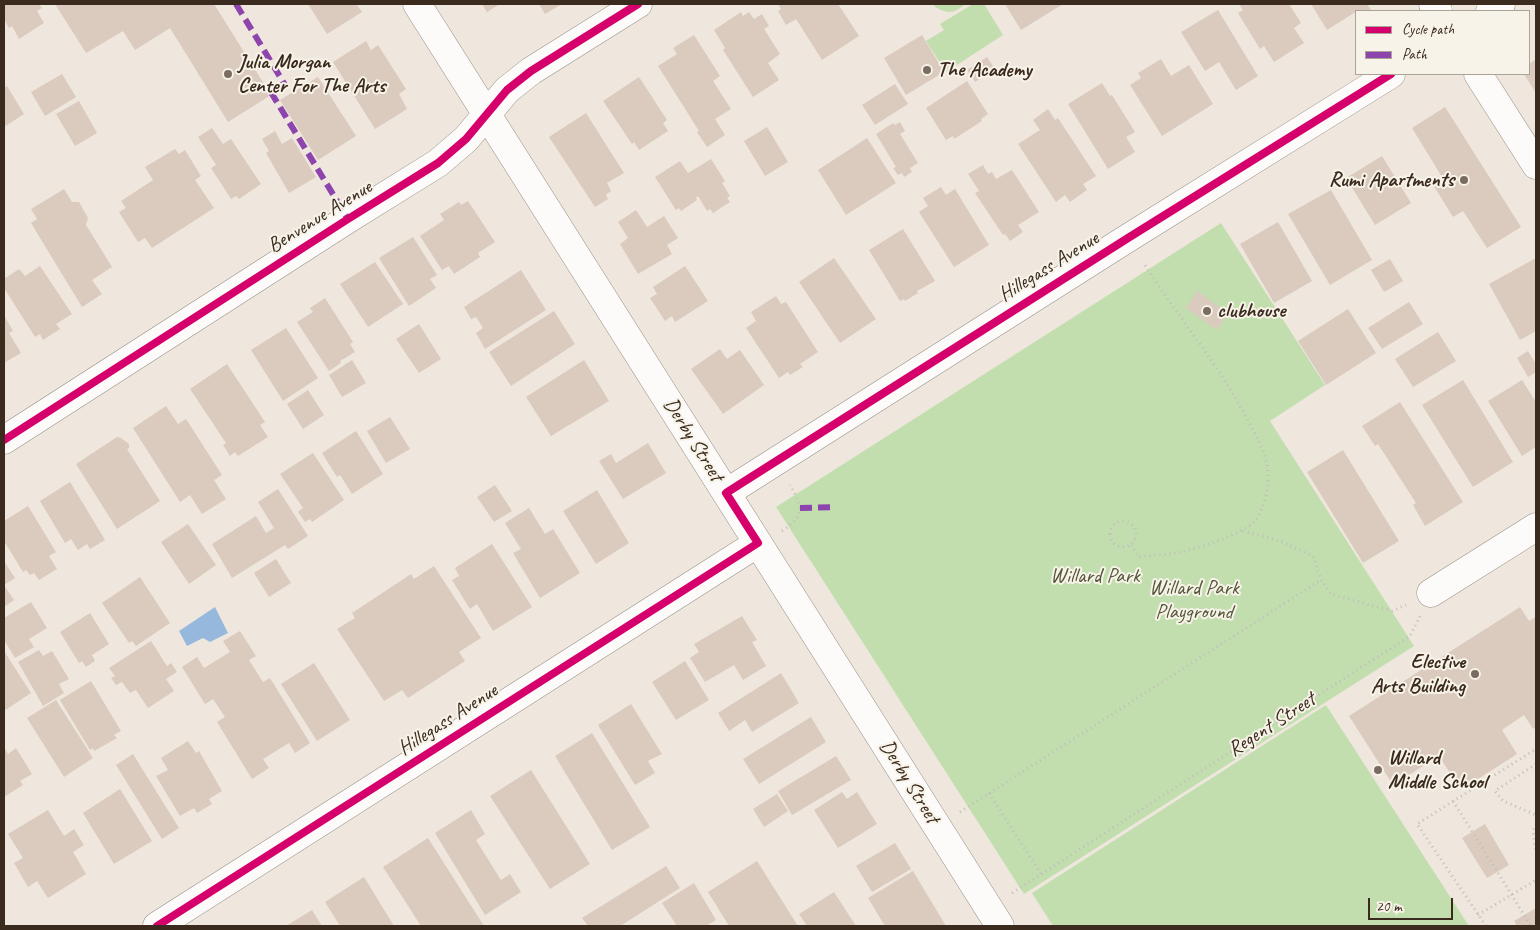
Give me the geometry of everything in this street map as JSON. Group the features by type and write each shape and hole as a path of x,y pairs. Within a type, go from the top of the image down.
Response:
{"street":[{"name":"Derby Street","path":"417,4 994,917"},
{"name":"Benvenue Avenue","path":"4,440 438,163 466,139 507,90 531,72 638,4"},
{"name":"Hillegass Avenue","path":"726,493 1389,75"},
{"path":"1479,75 1536,165"},
{"path":"1431,594 1536,527"},
{"name":"Hillegass Avenue","path":"157,926 759,544"}],"path":[{"path":"1128,238 1167,299 1229,386 1261,445 1268,466 1269,484 1260,511 1254,522 1242,531 1180,552 1139,557 1131,545"},
{"path":"759,544 790,526 797,520 800,511 798,500 776,461"},
{"path":"1123,520 1131,522 1134,526 1137,534 1131,545 1122,547 1114,544 1111,540 1110,530 1115,523 1123,520"},
{"path":"1242,531 1280,540 1313,556 1321,580 1331,594 1392,611 1431,594"},
{"path":"938,827 1321,580"},
{"path":"1486,926 1417,824 1536,749"},
{"path":"1536,764 1496,791 1503,801 1536,815"},
{"path":"990,793 1041,874"},
{"path":"1453,801 1531,926"},
{"path":"1536,824 1533,831 1536,852"},
{"path":"1478,915 1536,880"}],"green space":[{"path":"932,4 965,4 957,10 949,12 940,10"},
{"path":"973,4 984,4 1003,35 946,72 926,41 944,30 940,24"},
{"name":"Willard Park","path":"1221,223 1325,385 1270,421 1414,646 1024,894 776,507"},
{"path":"1326,705 1469,926 1053,926 1032,893"}],"water":[{"path":"215,607 228,633 210,642 203,638 187,646 179,631"}],"building":[{"path":"4,4 39,4 42,8 37,11 44,23 19,39 12,26 9,28 4,19"},
{"name":"Julia Morgan Center For The Arts","path":"55,4 214,4 271,95 228,122 170,28 135,50 123,31 86,53"},
{"path":"308,4 356,4 362,12 327,34"},
{"path":"482,4 500,4 487,12"},
{"path":"539,4 562,4 545,14"},
{"path":"778,4 838,4 859,36 822,60 796,19 786,25 778,11 781,9"},
{"path":"1005,4 1063,4 1021,30"},
{"path":"1239,4 1289,4 1301,23 1294,28 1304,43 1274,62 1264,46 1260,49 1238,13 1243,10"},
{"path":"1311,4 1367,4 1371,10 1355,10 1355,12 1327,30"},
{"path":"1218,10 1258,76 1236,90 1219,62 1205,71 1181,32"},
{"path":"741,12 743,16 749,12 754,19 762,14 769,26 764,29 780,54 768,63 779,80 753,97 723,50 725,48 714,30"},
{"path":"694,35 720,76 713,81 731,109 715,119 725,135 707,147 658,66 677,54 673,48"},
{"path":"922,35 944,72 906,95 884,58"},
{"path":"366,41 371,50 378,45 406,89 399,94 407,109 375,129 333,62"},
{"path":"987,57 995,69 975,82 967,70"},
{"path":"1161,59 1171,76 1189,65 1213,104 1162,136 1130,85 1141,78 1138,73"},
{"path":"1536,59 1536,93 1525,75 1530,75 1530,63"},
{"path":"62,74 76,97 45,116 31,92"},
{"path":"318,77 356,136 318,160 280,100"},
{"path":"639,77 667,120 663,123 668,131 639,150 634,142 632,144 603,101"},
{"path":"967,81 988,114 981,119 982,121 954,139 953,136 946,140 926,108"},
{"path":"1102,83 1110,96 1112,95 1135,132 1126,137 1135,152 1108,169 1068,104"},
{"path":"895,84 908,104 875,125 862,105"},
{"path":"7,86 24,114 4,127 4,88"},
{"path":"79,101 97,133 75,146 56,114"},
{"name":"Rumi Apartments","path":"1445,107 1521,227 1487,248 1463,211 1453,217 1432,183 1442,177 1412,128"},
{"path":"1048,109 1055,120 1058,118 1096,176 1083,184 1087,190 1070,202 1065,195 1056,202 1018,144 1040,130 1033,120"},
{"path":"586,113 624,173 607,183 611,191 606,195 608,199 595,207 549,137"},
{"path":"900,122 905,131 900,134 918,163 910,168 912,172 904,177 902,173 898,175 893,168 896,167 876,134 893,123 895,125"},
{"path":"767,127 788,162 765,176 744,141"},
{"path":"212,128 223,144 231,139 261,184 239,199 236,196 231,199 211,168 216,165 198,137"},
{"path":"275,131 282,144 292,138 316,177 289,193 266,153 269,151 262,139"},
{"path":"867,138 896,183 846,215 818,170"},
{"path":"175,149 179,154 185,150 201,176 195,180 214,208 152,248 145,238 138,242 119,212 126,208 121,201 153,180 145,167"},
{"path":"1382,156 1411,203 1375,225 1346,178"},
{"path":"711,159 725,181 722,183 730,196 727,198 730,202 713,213 710,209 707,211 698,196 697,200 681,211 679,208 676,210 655,177 680,161 688,173"},
{"path":"983,165 988,174 992,172 996,179 1012,170 1039,212 1018,225 1023,232 1010,241 1005,234 1003,235 975,193 979,191 968,174"},
{"path":"941,187 946,195 955,189 989,245 954,267 919,212 928,206 923,198"},
{"path":"64,189 72,202 79,202 88,218 86,225 112,267 92,280 102,294 82,307 31,223 37,219 31,209"},
{"path":"1331,190 1372,260 1330,285 1288,214"},
{"path":"468,201 495,242 478,253 480,257 454,274 449,266 442,270 420,236 444,220 440,214 459,202 461,205"},
{"path":"636,210 647,227 664,216 678,238 667,245 672,254 638,274 620,244 628,238 618,222"},
{"path":"1278,222 1312,281 1274,303 1240,244"},
{"path":"903,229 935,281 917,291 918,293 905,301 904,299 900,301 869,250"},
{"path":"413,237 437,275 430,279 436,288 409,306 379,258"},
{"path":"834,258 876,319 840,343 799,282"},
{"path":"1536,258 1536,331 1520,340 1489,284"},
{"path":"1390,259 1403,281 1384,292 1371,270"},
{"path":"375,262 403,304 368,327 340,284"},
{"path":"40,266 72,314 56,324 60,329 43,340 40,334 35,337 4,288 4,279 19,269 25,276"},
{"path":"685,266 708,301 675,322 672,316 665,321 650,298 657,294 653,287"},
{"path":"521,270 546,310 485,349 476,333 483,328 476,317 471,319 464,307"},
{"name":"clubhouse","path":"1197,291 1228,313 1217,330 1186,308"},
{"path":"776,296 781,304 786,302 818,352 800,364 803,367 790,375 788,372 779,378 746,328 756,321 751,312"},
{"path":"325,298 353,342 350,344 355,352 340,361 341,363 329,371 297,322 313,312 310,308"},
{"path":"1409,302 1423,324 1382,349 1368,328"},
{"path":"1348,309 1376,353 1326,385 1298,341"},
{"path":"554,311 575,344 511,386 489,352"},
{"path":"4,315 13,331 9,333 21,353 4,363"},
{"path":"419,324 441,359 419,373 396,339"},
{"path":"286,328 318,378 283,401 251,350"},
{"path":"1438,332 1456,361 1413,387 1395,359"},
{"path":"720,349 727,359 740,350 764,385 723,414 691,369"},
{"path":"1528,351 1536,364 1536,372 1528,377 1517,358"},
{"path":"352,360 366,383 342,397 329,375"},
{"path":"584,360 609,401 551,436 526,397"},
{"path":"227,364 265,422 260,425 268,437 238,456 235,452 230,456 223,445 226,443 190,389"},
{"path":"1463,380 1513,462 1473,487 1422,405"},
{"path":"1522,380 1536,402 1536,447 1522,456 1488,401"},
{"path":"308,390 324,415 303,429 287,404"},
{"path":"1400,402 1463,502 1425,526 1413,505 1416,503 1378,444 1375,446 1362,426"},
{"path":"166,406 178,424 186,419 222,475 214,480 226,499 202,514 190,495 180,502 133,428"},
{"path":"390,417 410,449 386,463 367,431"},
{"path":"356,431 383,474 352,494 340,475 337,477 322,453"},
{"path":"117,437 129,444 127,449 160,501 117,529 76,464"},
{"path":"648,443 666,473 623,499 599,461 611,454 616,463"},
{"path":"1343,450 1399,541 1363,563 1307,472"},
{"path":"313,453 344,500 312,522 310,519 305,522 298,512 303,508 280,474"},
{"path":"70,482 105,540 90,549 87,544 78,550 71,539 65,543 40,501"},
{"path":"495,485 512,511 494,522 477,497"},
{"path":"278,489 308,536 288,549 285,545 232,578 212,544 256,516 266,533 274,528 258,502"},
{"path":"597,490 629,543 596,564 563,511"},
{"path":"28,506 56,552 49,556 57,569 39,580 34,573 30,575 26,570 23,572 4,541 4,521"},
{"path":"529,508 545,534 553,529 580,573 540,598 513,553 521,549 505,523"},
{"path":"188,524 216,565 189,584 161,542"},
{"path":"492,544 532,607 493,631 477,604 470,609 452,580 459,576 455,568"},
{"path":"276,559 291,583 269,597 254,573"},
{"path":"4,561 15,578 4,585"},
{"path":"434,566 481,638 459,652 465,661 408,698 402,690 384,701 337,629 355,618 352,613 411,574 414,579"},
{"path":"140,577 170,623 136,646 132,641 129,643 102,603"},
{"path":"4,585 14,600 4,607"},
{"path":"31,602 47,628 29,639 34,647 15,658 4,640 4,618"},
{"name":"Elective Arts Building","path":"1520,607 1529,621 1536,617 1536,727 1533,729 1524,715 1502,730 1517,754 1461,790 1439,756 1393,785 1349,716"},
{"path":"90,613 109,644 92,655 95,661 86,667 82,661 79,663 60,632"},
{"path":"742,616 757,640 752,642 766,666 743,680 734,665 705,682 690,658 699,652 694,644"},
{"path":"240,631 256,656 249,660 263,682 270,678 310,743 295,753 289,743 263,759 269,768 252,779 217,722 225,717 213,699 205,704 182,667 197,657 204,668 230,652 223,641"},
{"path":"151,641 167,666 171,663 177,672 166,679 174,691 148,708 136,690 130,693 122,682 116,685 111,678 115,676 109,668"},
{"path":"39,650 43,656 52,651 69,679 59,684 64,693 43,706 18,662"},
{"path":"4,651 31,693 4,711"},
{"path":"685,661 709,700 676,720 652,682"},
{"path":"314,663 350,720 317,741 281,684"},
{"path":"781,673 799,703 752,732 745,720 729,731 718,713"},
{"path":"91,681 121,731 114,735 117,738 94,751 93,748 90,750 60,700"},
{"path":"56,700 93,758 64,777 27,718"},
{"path":"631,704 662,754 648,761 655,773 635,785 598,725"},
{"path":"811,717 826,742 759,784 743,759"},
{"path":"592,733 650,827 612,850 555,756"},
{"path":"188,741 196,753 199,751 222,791 209,799 212,804 197,813 194,808 180,816 156,776 168,770 161,758"},
{"path":"4,747 8,754 16,748 32,774 20,781 23,785 4,797"},
{"path":"133,754 179,828 162,839 116,765"},
{"path":"836,756 851,780 792,815 778,791"},
{"path":"531,770 590,864 550,889 490,796"},
{"path":"120,789 152,841 114,864 83,813"},
{"path":"842,792 847,799 857,792 877,824 838,848 814,810"},
{"path":"777,794 788,811 764,827 753,809"},
{"path":"48,810 64,836 74,829 84,845 73,852 86,874 48,898 37,881 28,887 14,863 23,858 8,834"},
{"path":"471,810 485,834 476,840 501,880 510,874 521,892 485,915 435,833"},
{"path":"1485,824 1509,865 1487,878 1462,838"},
{"path":"428,838 484,926 421,926 383,867"},
{"path":"895,843 911,869 872,892 856,866"},
{"path":"757,861 798,926 729,926 708,892"},
{"path":"666,866 680,888 620,926 588,926 582,918"},
{"path":"913,871 946,926 885,926 868,898"},
{"path":"364,877 394,926 340,926 325,902"},
{"path":"694,883 716,920 706,926 677,926 662,903"},
{"path":"834,892 856,926 807,926 799,914"},
{"path":"1536,908 1536,926 1517,926 1514,921"},
{"path":"312,910 322,926 286,926"}],"marked path":[{"path":"236,4 285,85 272,94 348,219"},
{"path":"800,508 836,507"}],"cycle path":[{"path":"4,440 438,163 466,139 507,90 531,71 638,4"},
{"path":"157,926 758,543 726,493 1389,75"}],"place":[{"name":"The Academy","path":"927,70"},
{"name":"Julia Morgan Center For The Arts","path":"228,74"},
{"name":"Rumi Apartments","path":"1464,180"},
{"name":"clubhouse","path":"1207,311"},
{"name":"Elective Arts Building","path":"1475,674"},
{"name":"Willard Middle School","path":"1378,770"}],"park label":[{"name":"Willard Park Playground","path":"1194,600"}]}
